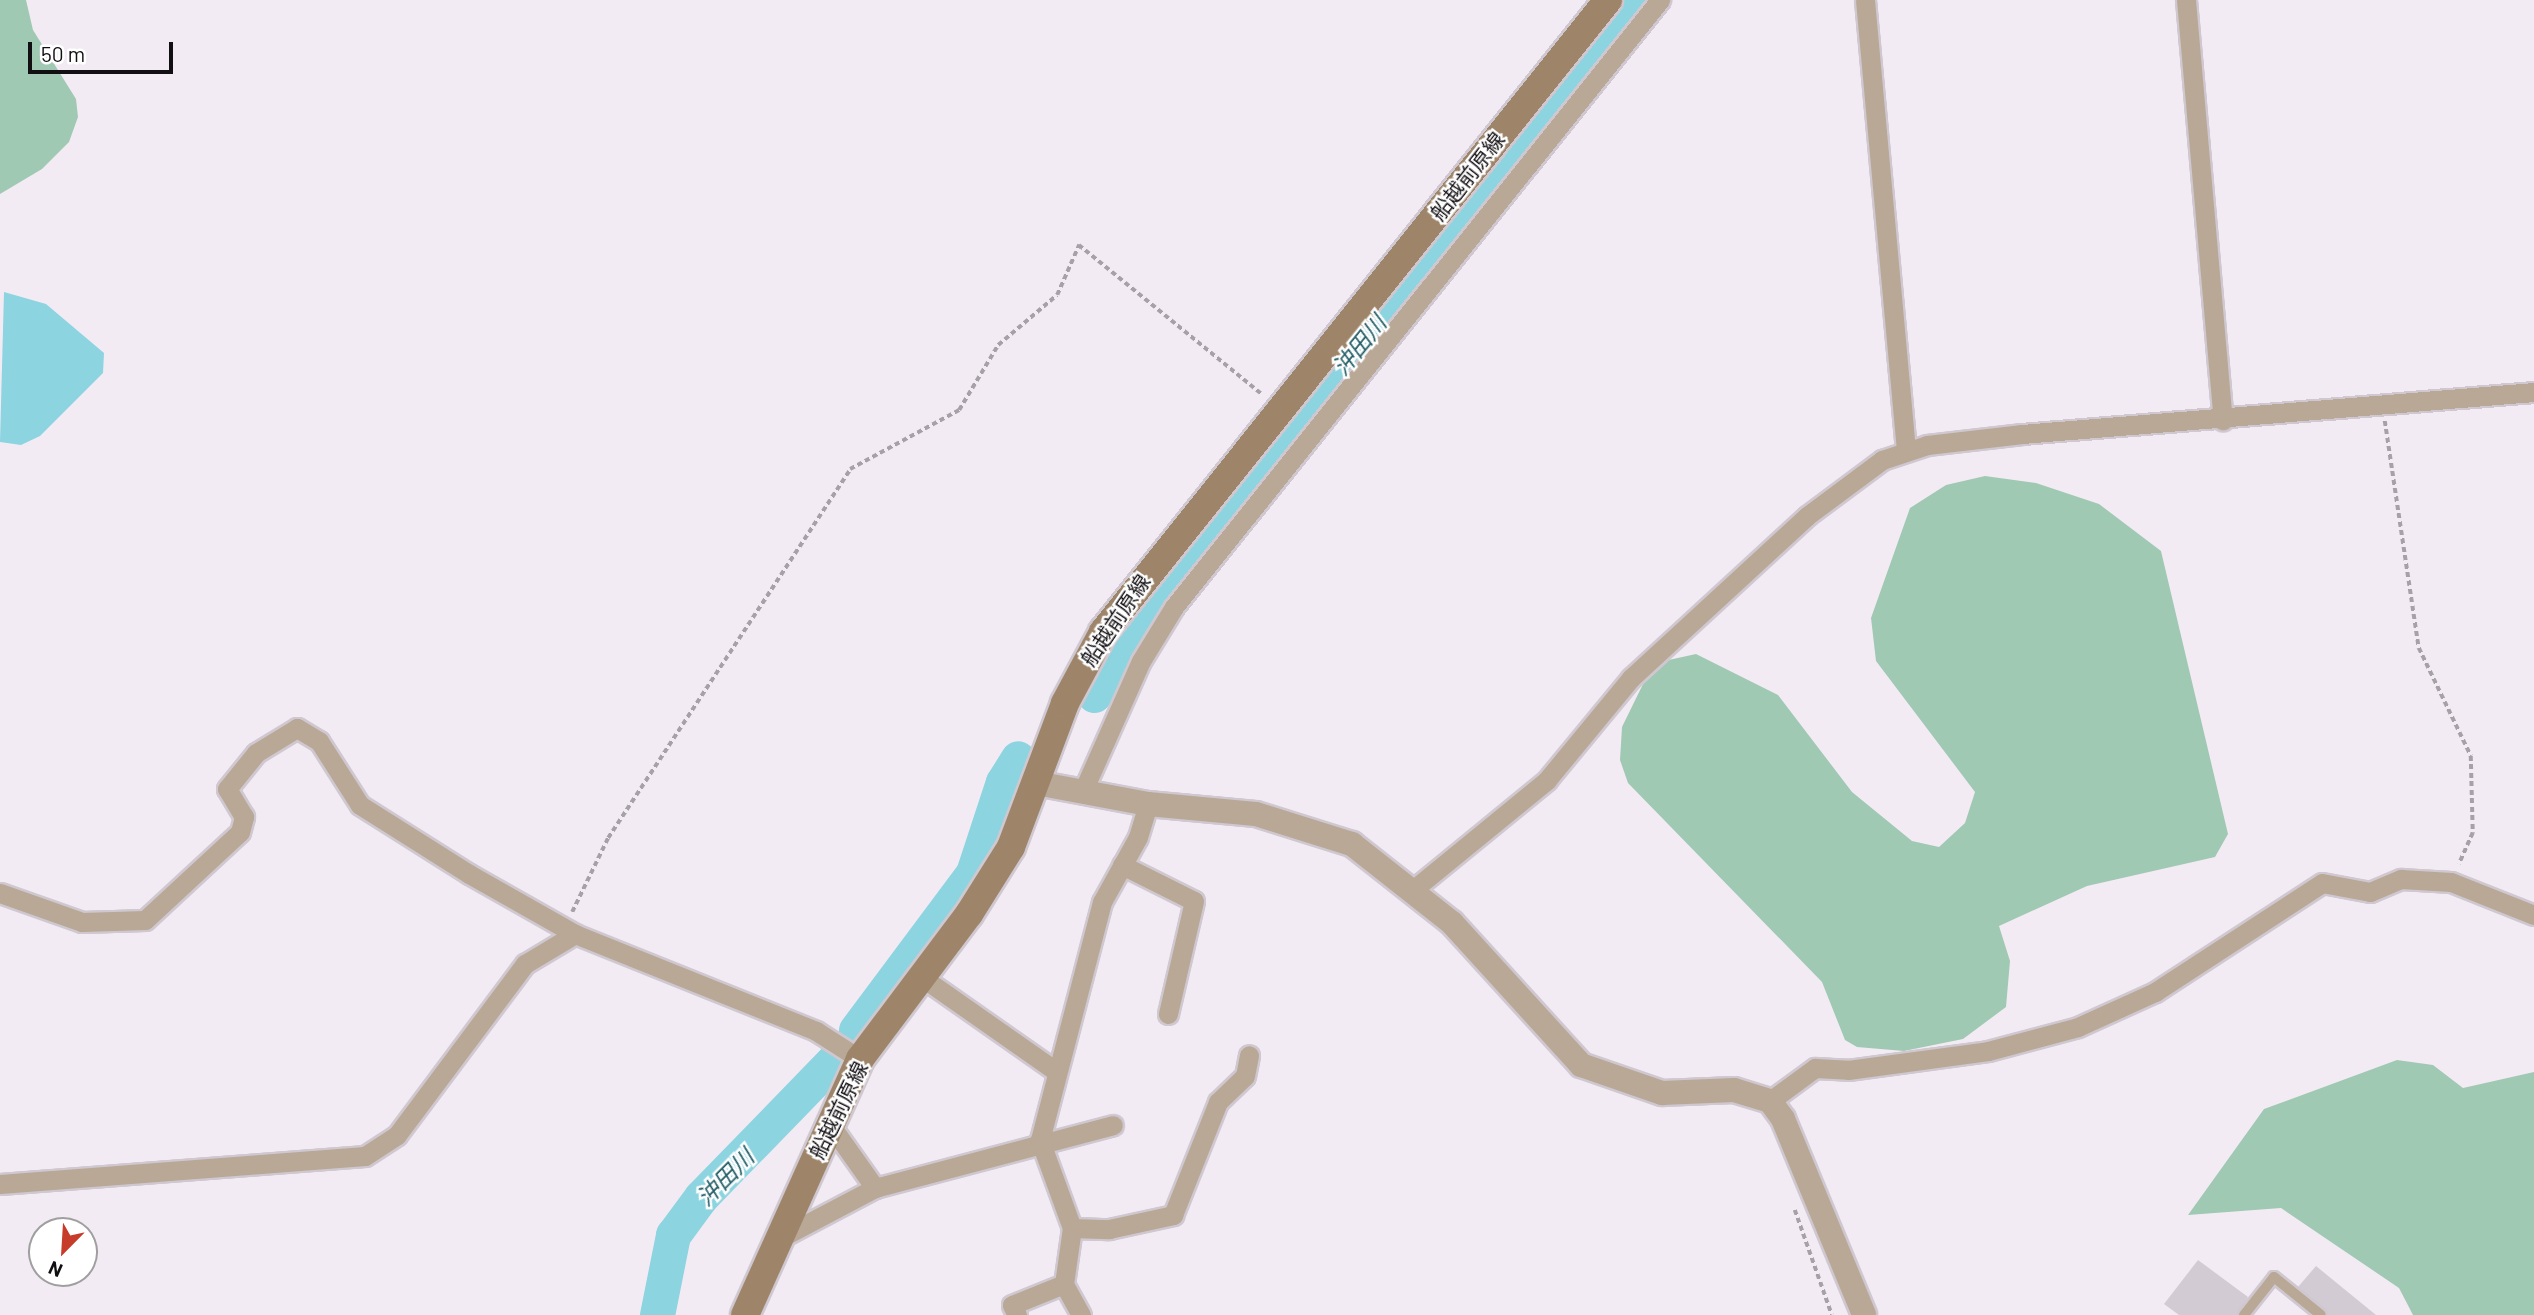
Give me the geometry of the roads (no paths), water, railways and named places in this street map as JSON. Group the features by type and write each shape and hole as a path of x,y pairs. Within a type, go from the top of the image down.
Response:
{"main road":[{"name":"船越前原線","path":"746,1315 829,1123 860,1059 923,978 1011,847 1075,680 1103,632 1608,0"}],"street":[{"path":"1083,791 1141,661 1174,607 1660,0"},
{"path":"1865,0 1906,451"},
{"path":"2186,0 2223,420"},
{"path":"1414,889 1547,780 1631,678 1807,516 1856,476 1906,451 2022,434 2382,408 2534,392"},
{"path":"0,893 82,922 145,920 240,832 244,817 227,789 256,753 284,730 297,728 319,741 360,805 570,931 816,1031 860,1059"},
{"path":"1036,783 1148,804 1302,826 1352,844 1414,889 1581,1065 1662,1093 1734,1090 1769,1101 1783,1119 1864,1315"},
{"path":"1081,1315 1064,1284 1072,1228 1040,1140 1102,902 1122,865 1148,804"},
{"path":"1122,865 1194,901 1168,1014"},
{"path":"1769,1101 1815,1068 1848,1070 1988,1051 2078,1027 2155,992 2322,883 2370,892 2401,879 2451,882 2534,915"},
{"path":"0,1184 365,1156 397,1135 525,964 570,931"},
{"path":"923,978 1056,1071"},
{"path":"1072,1228 1109,1229 1173,1215 1214,1111 1245,1076 1249,1055"},
{"path":"829,1123 875,1188"},
{"path":"780,1238 875,1188 1040,1140 1113,1125"},
{"path":"1017,1315 1012,1305 1064,1284"}],"lane":[{"path":"2244,1315 2274,1277 2321,1315"}],"water":[{"path":"4,292 46,304 104,353 103,373 40,436 21,445 0,442"}],"waterway":[{"name":"沖田川","path":"1094,695 1123,641 1633,0"},
{"name":"沖田川","path":"856,1030 973,873 1003,782 1018,758"},
{"name":"沖田川","path":"657,1315 673,1235 701,1197 834,1060"}]}
